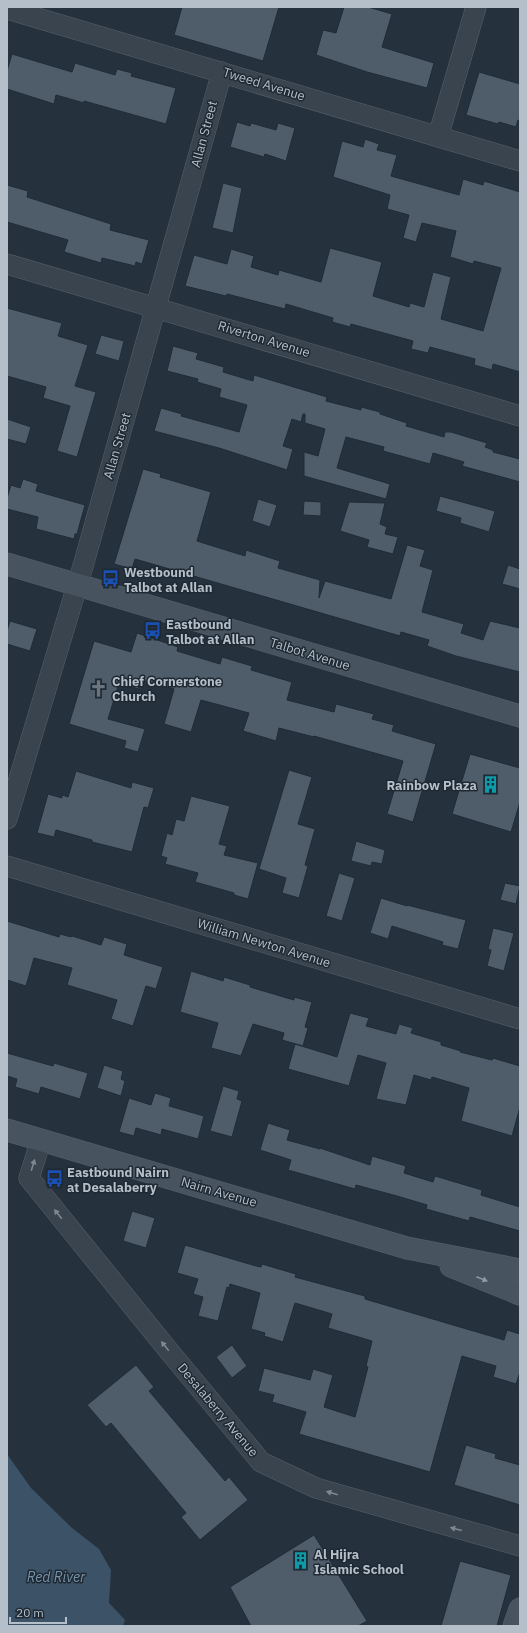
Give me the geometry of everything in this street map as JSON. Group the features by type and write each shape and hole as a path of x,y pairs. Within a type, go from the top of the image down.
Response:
{"main road":[{"name":"Talbot Avenue","path":"7,564 520,716"},
{"name":"Nairn Avenue","path":"7,1130 407,1248 520,1270"},
{"name":"Nairn Avenue","path":"407,1248 520,1294"},
{"path":"514,1626 520,1609"}],"street":[{"path":"438,137 476,7"},
{"name":"Tweed Avenue","path":"7,9 520,161"},
{"name":"Allan Street","path":"7,819 78,585 222,72"},
{"name":"Riverton Avenue","path":"7,264 520,416"},
{"name":"William Newton Avenue","path":"7,866 520,1019"},
{"name":"Desalaberry Avenue","path":"41,1140 29,1178 160,1340 262,1462 316,1488 520,1546"}],"water":[{"name":"Red River","path":"7,1454 31,1488 72,1528 99,1549 111,1570 109,1603 125,1620 123,1626 7,1626"}],"building":[{"path":"182,7 279,7 263,61 174,35"},
{"path":"344,7 368,7 392,14 382,47 434,63 427,88 367,72 316,55 323,30 336,33"},
{"path":"12,54 72,72 75,63 115,75 117,69 132,73 131,76 176,88 166,124 84,101 84,103 56,95 54,104 7,89 7,71"},
{"path":"479,72 520,84 520,121 518,120 516,127 499,122 498,124 466,115"},
{"path":"237,122 250,126 251,123 276,130 278,123 295,128 286,161 265,154 264,157 230,147"},
{"path":"365,139 379,144 377,150 397,155 391,176 459,195 463,179 483,185 484,181 520,192 520,372 493,364 492,370 474,365 475,359 430,347 428,353 411,349 413,341 351,324 350,327 332,322 333,318 286,304 285,309 227,294 226,296 185,286 194,255 227,264 231,249 254,256 251,267 278,275 279,270 321,282 330,248 382,262 373,296 409,307 410,303 424,307 433,272 451,277 441,319 483,331 501,268 474,261 473,264 450,257 456,231 422,223 416,242 403,238 409,215 387,209 390,195 333,177 342,141 363,147"},
{"path":"223,183 242,188 233,233 212,228"},
{"path":"7,185 28,191 27,197 111,224 110,230 149,240 142,264 136,262 135,266 102,258 101,263 64,252 68,240 7,222"},
{"path":"7,308 62,323 58,336 88,345 75,386 96,392 77,457 57,451 70,406 43,398 46,387 7,376"},
{"path":"101,335 124,341 119,361 95,354"},
{"path":"173,346 198,353 196,359 224,367 223,372 253,381 254,375 327,397 326,401 361,410 361,407 380,412 380,414 407,423 406,426 444,437 445,432 451,432 487,443 485,447 493,450 493,452 520,459 520,482 462,466 464,462 433,453 430,464 383,451 384,447 346,437 337,468 390,484 386,499 304,476 304,452 318,456 325,429 305,423 305,414 303,414 301,422 292,419 283,446 293,449 287,470 219,448 154,431 161,408 182,414 181,416 239,432 247,405 219,397 221,389 197,382 198,379 167,371"},
{"path":"7,419 31,427 26,444 7,439"},
{"path":"143,469 161,474 160,477 211,492 197,541 245,556 246,550 280,561 278,568 320,580 319,598 325,581 391,599 407,545 425,550 420,566 433,570 422,612 464,624 461,633 483,640 490,621 520,628 520,672 456,656 427,646 429,640 401,632 400,636 135,559 132,569 114,564"},
{"path":"23,479 38,484 36,491 85,505 77,534 75,534 74,539 36,529 38,517 7,509 7,498 11,485 20,488"},
{"path":"440,496 495,511 489,532 460,523 461,518 436,511"},
{"path":"258,499 277,505 270,527 252,521"},
{"path":"304,501 321,502 321,516 303,515"},
{"path":"349,502 385,503 380,524 387,527 385,534 398,537 393,554 367,547 369,540 340,531"},
{"path":"508,565 520,569 520,589 502,584"},
{"path":"10,621 37,629 30,651 7,644 7,631"},
{"path":"137,633 178,647 177,651 220,664 222,657 252,666 251,670 292,682 287,700 334,712 336,704 374,714 372,719 394,725 392,731 436,744 413,822 387,814 403,761 314,736 279,728 276,741 243,731 249,713 201,700 191,732 164,724 174,689 141,680 138,689 119,683 108,719 145,729 138,752 124,748 126,741 69,724 94,641 131,652"},
{"name":"Rainbow Plaza","path":"470,754 520,768 520,802 511,832 452,814"},
{"path":"289,770 312,777 298,824 315,829 305,865 308,866 299,898 282,893 286,878 259,869"},
{"path":"76,771 131,788 132,782 154,788 148,808 144,807 132,852 92,842 92,840 56,830 54,837 37,833 48,794 62,798 62,795 68,797"},
{"path":"191,796 230,806 219,844 227,846 224,855 258,863 248,899 234,895 234,893 195,882 198,873 165,864 167,858 161,856 167,833 172,835 176,819 184,821"},
{"path":"356,841 385,850 382,864 372,862 371,866 351,861"},
{"path":"339,873 355,878 342,921 326,916"},
{"path":"505,883 520,886 516,904 500,900"},
{"path":"381,898 407,906 466,920 458,949 442,945 443,942 392,926 388,939 370,933"},
{"path":"7,921 59,937 60,934 72,936 101,945 104,937 127,944 124,955 163,967 156,989 146,986 133,1026 111,1019 117,1000 67,985 72,968 34,958 26,986 7,980"},
{"path":"493,928 514,933 504,971 487,966 491,950 488,949"},
{"path":"191,971 223,981 224,977 250,985 250,987 294,1000 294,997 312,1002 305,1027 308,1028 303,1046 282,1040 284,1033 253,1024 241,1056 211,1048 218,1023 180,1012"},
{"path":"350,1013 369,1018 366,1026 396,1034 399,1024 413,1028 411,1033 441,1042 441,1045 461,1051 460,1052 492,1060 493,1058 520,1066 520,1107 512,1136 461,1121 469,1088 432,1077 431,1080 414,1075 406,1105 376,1099 386,1063 358,1055 349,1086 288,1069 295,1044 337,1057"},
{"path":"7,1053 53,1066 54,1063 88,1073 80,1099 41,1087 39,1094 15,1087 17,1079 7,1076"},
{"path":"104,1065 123,1071 121,1079 125,1081 121,1096 97,1088"},
{"path":"223,1086 239,1091 237,1099 242,1101 232,1137 210,1131"},
{"path":"155,1093 171,1098 169,1106 204,1116 198,1139 162,1129 161,1135 136,1128 134,1136 119,1132 129,1098 151,1105"},
{"path":"268,1123 290,1130 287,1140 320,1148 370,1165 372,1156 406,1166 404,1173 433,1182 435,1176 482,1190 481,1195 520,1207 520,1231 470,1217 469,1221 426,1209 427,1205 397,1196 356,1185 355,1189 288,1170 291,1160 260,1150"},
{"path":"132,1211 155,1218 146,1248 123,1241"},
{"path":"185,1245 256,1266 261,1267 262,1264 296,1274 295,1277 365,1296 365,1299 504,1340 507,1330 520,1334 520,1372 516,1384 493,1377 496,1366 462,1356 430,1472 299,1434 306,1412 272,1402 274,1395 258,1391 264,1368 310,1380 313,1369 333,1375 324,1407 355,1417 368,1367 366,1366 372,1341 328,1328 332,1314 295,1303 283,1342 264,1336 265,1333 251,1329 260,1293 230,1284 229,1288 227,1287 218,1321 198,1316 203,1297 193,1294 198,1279 177,1273"},
{"path":"232,1345 247,1366 232,1378 216,1357"},
{"path":"136,1365 154,1387 149,1391 225,1481 229,1477 248,1500 200,1540 181,1517 186,1513 111,1423 106,1427 87,1405"},
{"path":"466,1445 496,1454 495,1458 520,1465 520,1505 454,1485"},
{"name":"Al Hijra Islamic School","path":"314,1535 367,1621 358,1626 251,1626 230,1587"},
{"path":"460,1561 511,1575 497,1626 441,1626"}],"place":[{"name":"Westbound Talbot at Allan","path":"111,579"},
{"name":"Eastbound Talbot at Allan","path":"153,631"},
{"name":"Chief Cornerstone Church","path":"99,688"},
{"name":"Rainbow Plaza","path":"490,785"},
{"name":"Eastbound Nairn at Desalaberry","path":"54,1179"},
{"name":"Al Hijra Islamic School","path":"301,1561"}]}
